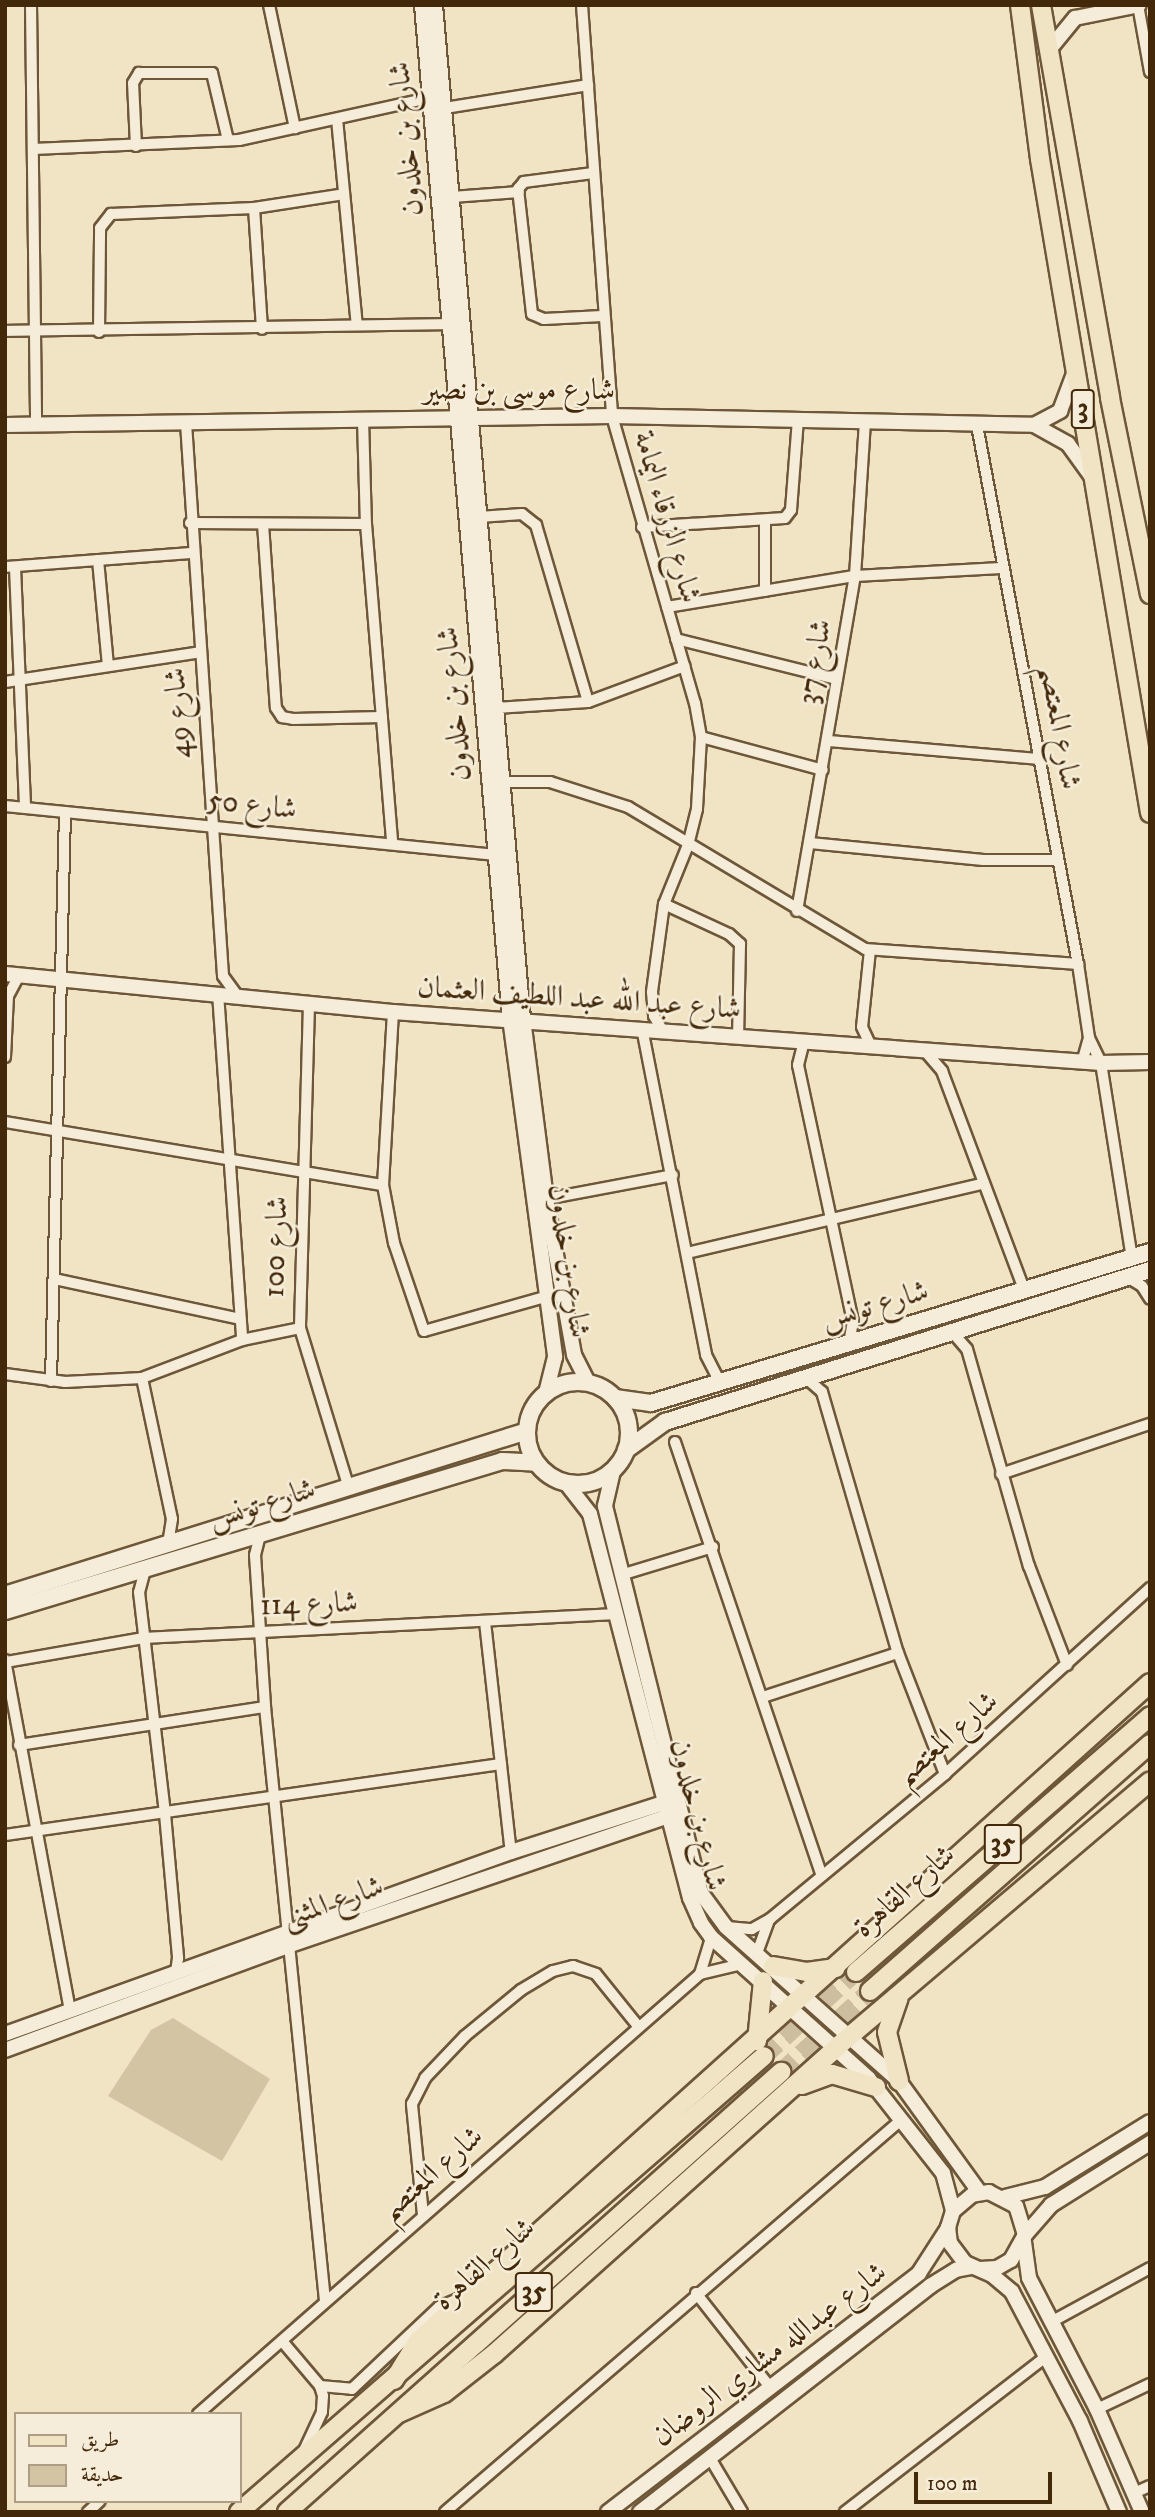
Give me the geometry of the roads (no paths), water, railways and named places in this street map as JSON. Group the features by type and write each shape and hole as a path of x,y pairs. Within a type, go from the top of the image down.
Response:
{"main road":[{"name":"3","path":"1020,5 1040,159 1076,366 1092,478 1131,679 1150,813"},
{"name":"3","path":"1041,5 1150,594"},
{"name":"شارع تونس","path":"615,1398 644,1404 1150,1252"},
{"name":"شارع تونس","path":"626,1450 655,1427 679,1418 1150,1270"},
{"path":"1013,1314 1039,1300 1030,1290"},
{"path":"588,1383 615,1398 628,1423 626,1450 613,1471 596,1481 566,1483 536,1463 527,1432 533,1410 546,1394 563,1384 588,1383"},
{"path":"679,1418 670,1405 686,1392"},
{"name":"شارع تونس","path":"5,1595 348,1485 527,1432"},
{"path":"439,1459 449,1463 452,1471 440,1481"},
{"name":"شارع تونس","path":"5,1612 502,1461 536,1463"},
{"path":"394,2380 411,2349 468,2295 761,2048 800,2001 1150,1683"},
{"name":"شارع القاهرة","path":"856,1972 1150,1716"},
{"name":"شارع القاهرة","path":"870,1991 1150,1744"},
{"path":"399,2413 444,2393 494,2354 843,2041 1150,1781"},
{"path":"761,2048 768,1974 836,1968"},
{"path":"899,2081 887,2032 902,1992"},
{"name":"شارع القاهرة","path":"240,2512 394,2380 761,2048"},
{"name":"شارع القاهرة","path":"287,2512 781,2073"},
{"path":"786,2093 832,2074 857,2078 876,2087"}],"street":[{"path":"31,5 36,424"},
{"path":"269,5 295,128"},
{"name":"شارع بن خلدون","path":"422,5 449,324 480,517 502,782 517,1018 545,1297 555,1357 546,1394"},
{"name":"شارع بن خلدون","path":"435,5 452,197 464,418 494,855 546,1199 574,1355 588,1383"},
{"name":"شارع الزرقاء اليمامة","path":"582,5 601,316 611,416 685,666 701,737 697,809 688,845 664,904 652,992 654,1016 663,1030"},
{"path":"1048,51 1062,29 1088,9 1138,5 1150,72"},
{"path":"136,146 133,83 139,73 212,73 228,140"},
{"path":"445,108 588,85"},
{"path":"33,149 228,140 429,98"},
{"path":"337,119 357,325"},
{"path":"593,173 524,182 519,192 536,318 601,316"},
{"path":"452,197 519,192"},
{"path":"99,332 103,219 111,214 254,208 344,194"},
{"path":"254,208 262,329"},
{"path":"5,331 99,332 449,324"},
{"path":"1034,425 1060,411 1076,366"},
{"name":"شارع موسى بن نصير","path":"5,425 611,416 864,419 1034,425 1069,444 1092,478"},
{"path":"363,419 366,524 392,843"},
{"name":"شارع 37","path":"797,911 829,741 855,576 864,419"},
{"path":"642,527 785,518 791,510 798,420"},
{"name":"شارع 49","path":"186,423 192,553 223,975 236,994"},
{"name":"شارع المعتصم","path":"977,425 1001,568 1078,964 1089,1038 1101,1063 1132,1258"},
{"path":"480,517 522,514 536,526 588,702"},
{"path":"765,520 765,591"},
{"path":"190,523 366,524"},
{"path":"263,524 276,708 282,716 293,719 382,717"},
{"path":"25,808 21,680 10,567 192,553"},
{"path":"98,560 108,666"},
{"path":"667,607 855,576 1001,568"},
{"path":"676,639 837,679"},
{"path":"5,682 200,652"},
{"path":"496,708 588,702 685,666"},
{"path":"701,737 823,770"},
{"path":"829,741 1040,759"},
{"path":"502,782 550,782 596,793 797,911 870,950 1078,964"},
{"name":"شارع 50","path":"5,806 494,855"},
{"path":"51,1381 65,812"},
{"path":"810,844 984,860 1058,860"},
{"path":"664,904 740,944 738,1035"},
{"path":"870,950 863,1034 871,1045"},
{"path":"5,1057 8,996 12,975"},
{"name":"شارع عبد الله عبد اللطيف العثمان","path":"12,975 236,994 393,1012 517,1018 1082,1062 1150,1062"},
{"path":"218,993 242,1340"},
{"name":"شارع 100","path":"309,1004 300,1328 348,1485"},
{"path":"393,1012 383,1185 394,1243 424,1331 545,1297"},
{"path":"642,1028 709,1366 719,1381"},
{"name":"شارع المعتصم","path":"1082,1062 1089,1038"},
{"path":"804,1041 798,1065 853,1321 849,1343"},
{"path":"924,1050 942,1071 981,1184 1030,1290"},
{"path":"5,1122 383,1185"},
{"path":"546,1199 673,1175"},
{"path":"687,1253 830,1217 981,1184"},
{"path":"1126,1277 1149,1295"},
{"path":"54,1279 240,1320"},
{"path":"853,1321 875,1336"},
{"path":"967,1349 976,1326"},
{"path":"5,1374 51,1381 142,1378 242,1340 300,1328"},
{"path":"953,1333 967,1349 1029,1566 1067,1665"},
{"path":"822,1392 832,1370"},
{"path":"142,1378 172,1519 168,1544"},
{"path":"806,1378 822,1392 898,1653 945,1774"},
{"path":"1001,1474 1150,1424"},
{"path":"675,1442 713,1547 822,1876"},
{"name":"شارع بن خلدون","path":"613,1471 605,1501 624,1574 693,1907 711,1937 742,1964 768,1974 843,2041"},
{"name":"شارع بن خلدون","path":"566,1483 590,1514 616,1614 701,1893 726,1927 757,1953 768,1974"},
{"path":"172,1519 189,1536"},
{"path":"260,1535 255,1555 265,1707 286,1939 325,2301"},
{"path":"241,1541 255,1555"},
{"path":"624,1574 713,1547"},
{"path":"145,1570 139,1592 165,1814 178,1958 176,1972"},
{"path":"124,1577 139,1592"},
{"name":"شارع المعتصم","path":"726,1927 746,1930 770,1919 945,1774 1150,1588"},
{"name":"شارع 114","path":"5,1661 143,1638 616,1614"},
{"path":"485,1622 511,1852"},
{"path":"763,1697 898,1653"},
{"path":"5,1661 34,1830 70,2010"},
{"path":"19,1745 154,1721 265,1707"},
{"path":"5,1835 501,1764"},
{"name":"شارع المثنى","path":"5,2050 511,1852 673,1807"},
{"name":"شارع المثنى","path":"5,2034 176,1972 286,1939 673,1807"},
{"name":"شارع المعتصم","path":"757,1953 770,1919"},
{"path":"700,1974 711,1937"},
{"name":"شارع المعتصم","path":"200,2412 700,1974 742,1964"},
{"path":"423,2215 411,2123 413,2098 429,2073 498,2007 553,1971 583,1967 600,1977 638,2026"},
{"path":"843,2041 899,2081 980,2193"},
{"path":"843,2041 943,2173 951,2191 953,2211 948,2227 953,2251 1003,2283 1017,2301 1047,2356 1119,2512"},
{"path":"445,2512 696,2292 901,2120"},
{"path":"953,2211 980,2193 1005,2197 1030,2193 1055,2181 1150,2122"},
{"path":"976,2268 997,2268 1011,2260 1024,2237 1061,2198 1150,2143"},
{"path":"943,2173 953,2170 958,2160"},
{"path":"1055,2181 1051,2192 1061,2198"},
{"path":"1005,2197 1020,2213 1034,2290 1097,2409 1142,2512"},
{"name":"شارع عبدالله مشاري الروضان","path":"608,2512 919,2273 948,2227"},
{"name":"شارع عبدالله مشاري الروضان","path":"640,2512 930,2286 956,2270 976,2268"},
{"path":"1051,2322 1150,2269"},
{"path":"919,2273 929,2276 930,2286"},
{"path":"1017,2301 1020,2286 1034,2290"},
{"path":"696,2292 770,2387"},
{"path":"320,2386 352,2389 439,2307 468,2295"},
{"path":"837,2336 838,2350 845,2353"},
{"path":"282,2341 320,2386 322,2412 301,2458"},
{"path":"816,2352 823,2354 825,2368"},
{"path":"845,2512 1047,2356"},
{"path":"1097,2409 1150,2384"},
{"path":"710,2458 742,2512"},
{"path":"1134,2493 1150,2486"}],"tunnel":[{"path":"764,2056 856,1972"},
{"path":"781,2072 870,1991"}]}
